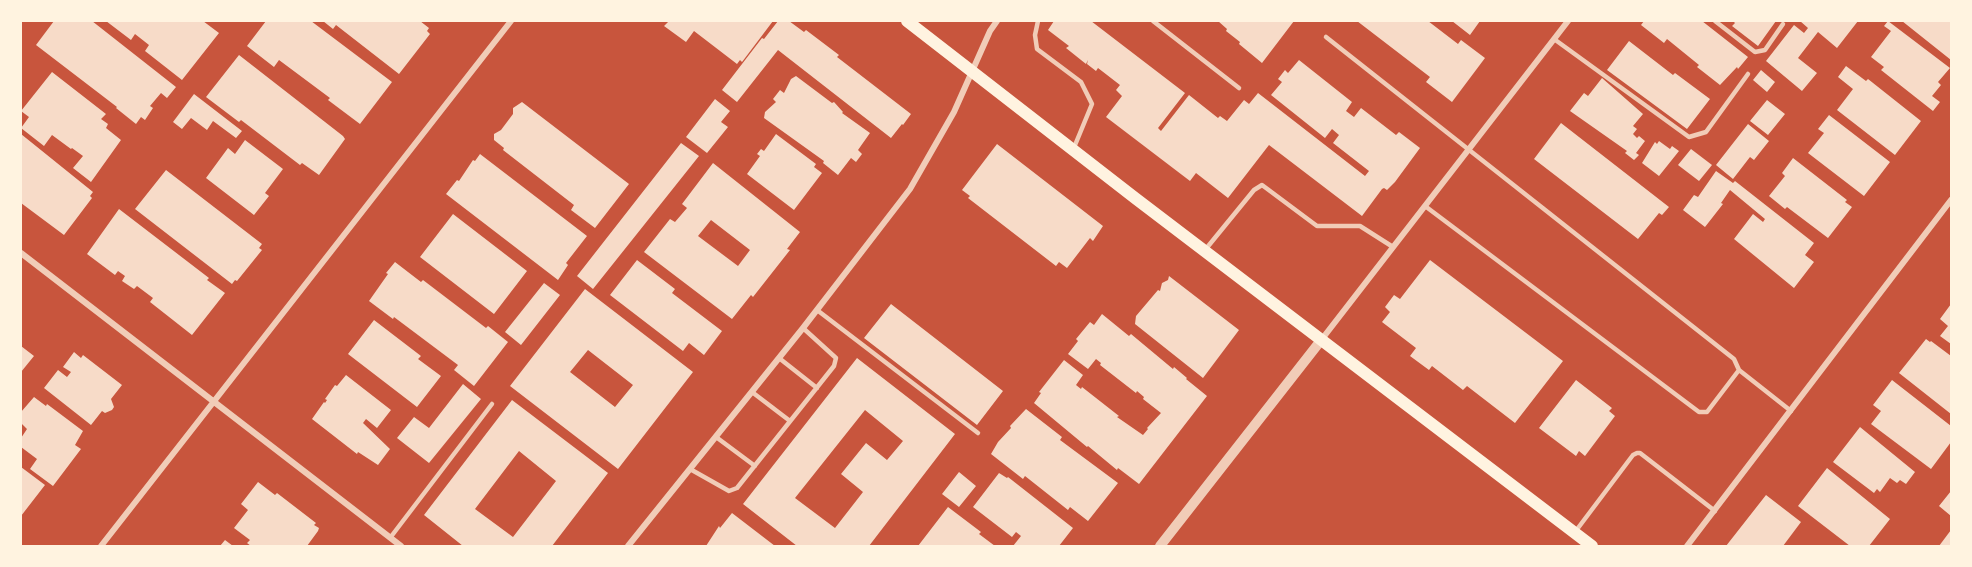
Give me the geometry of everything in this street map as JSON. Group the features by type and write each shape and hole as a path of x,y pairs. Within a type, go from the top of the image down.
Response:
{"main road":[{"path":"907,21 1592,546"}],"street":[{"path":"101,546 511,21"},
{"path":"628,546 803,328 910,189 954,112 990,31 997,21"},
{"path":"1160,546 1568,21"},
{"path":"1687,546 1951,200"},
{"path":"21,253 401,546"}],"lane":[{"path":"1038,21 1035,35 1037,49 1081,82 1092,104 1073,150"},
{"path":"1153,21 1239,88"},
{"path":"1715,21 1755,52 1765,50 1783,24"},
{"path":"1326,37 1734,359 1739,370 1791,411"},
{"path":"1554,39 1689,137 1706,132 1748,74"},
{"path":"1204,250 1254,190 1262,185 1317,226 1360,226 1393,247"},
{"path":"1425,206 1699,412 1707,412 1739,370"},
{"path":"817,310 978,433"},
{"path":"690,469 729,491 737,489 834,366 836,358 803,328"},
{"path":"779,357 817,388"},
{"path":"752,392 790,421"},
{"path":"390,538 492,404"},
{"path":"716,437 755,466"},
{"path":"1574,533 1633,455 1637,453 1715,511"}],"building":[{"path":"54,21 92,21 176,87 167,98 161,93 150,106 153,108 145,120 141,117 136,124 36,45"},
{"path":"106,21 203,21 219,33 182,80 145,51 149,45 135,34 131,40"},
{"path":"266,21 311,21 392,82 360,124 328,100 330,98 279,60 274,67 247,46"},
{"path":"323,21 420,21 429,28 427,31 430,34 399,74 336,25 333,29"},
{"path":"669,21 773,21 742,62 740,60 737,64 694,31 686,42 664,26"},
{"path":"778,21 789,21 804,32 806,30 911,114 891,138 778,50 737,102 722,90"},
{"path":"1054,21 1091,21 1185,93 1158,128 1161,131 1189,95 1218,118 1220,116 1227,121 1244,100 1249,104 1258,93 1365,176 1369,171 1333,143 1339,135 1332,129 1325,138 1271,95 1282,82 1278,79 1285,70 1288,73 1299,60 1352,102 1346,111 1354,117 1361,108 1396,135 1399,132 1420,148 1395,182 1387,190 1382,189 1362,216 1269,145 1228,198 1196,173 1190,181 1106,117 1122,96 1116,90 1120,85 1098,68 1096,71 1087,64 1088,60 1086,64 1066,48 1069,46 1048,30"},
{"path":"1218,21 1294,21 1262,63 1239,44 1240,42"},
{"path":"1357,21 1428,21 1458,44 1461,40 1485,58 1452,102 1426,82 1430,77"},
{"path":"1452,21 1480,21 1470,35"},
{"path":"1644,21 1702,21 1748,57 1720,85 1667,39 1664,43 1641,25"},
{"path":"1733,21 1776,21 1758,46 1732,26 1735,23"},
{"path":"1800,21 1858,21 1837,48 1818,32 1798,58 1817,73 1802,91 1766,61 1794,25 1804,33 1808,28"},
{"path":"1888,21 1950,68 1938,82 1941,85 1932,96 1940,102 1933,111 1881,70 1884,67 1871,57 1891,31 1884,26"},
{"path":"1902,21 1951,21 1951,60"},
{"path":"1629,41 1673,75 1675,73 1710,99 1687,129 1607,70"},
{"path":"239,55 345,139 319,175 302,163 300,165 241,120 239,122 206,97"},
{"path":"1846,66 1866,81 1868,79 1921,121 1895,155 1837,110 1853,89 1838,77"},
{"path":"1761,70 1775,82 1767,92 1753,80"},
{"path":"52,72 106,114 101,119 108,124 106,128 121,140 91,182 73,168 83,156 52,135 44,146 21,128 29,117 21,111"},
{"path":"796,76 832,103 834,102 842,113 870,133 858,150 862,154 856,162 851,158 838,175 823,163 824,161 764,118 765,112 776,102 773,99 780,90 784,93 791,79"},
{"path":"1602,78 1643,114 1633,126 1637,129 1633,134 1645,141 1636,153 1639,155 1634,160 1625,153 1627,151 1570,111 1584,93 1588,96"},
{"path":"194,94 242,131 236,138 213,121 207,130 191,118 182,129 173,122"},
{"path":"715,99 730,111 721,122 728,127 707,153 686,137"},
{"path":"1767,100 1785,114 1768,135 1750,121"},
{"path":"522,102 629,184 595,228 571,210 574,205 503,150 504,148 494,140 494,134 501,130 513,114 513,108"},
{"path":"1829,115 1890,162 1864,196 1808,153 1824,133 1818,129"},
{"path":"1561,123 1669,207 1662,215 1659,213 1638,239 1534,159"},
{"path":"1748,124 1769,141 1754,160 1750,157 1733,179 1716,165"},
{"path":"21,134 93,192 90,196 92,198 64,235 21,203"},
{"path":"776,134 816,164 814,167 822,173 794,210 747,174 760,156 757,154 761,149 764,151"},
{"path":"245,140 283,169 265,193 269,196 254,215 206,178 228,148 235,154"},
{"path":"1659,141 1670,149 1672,146 1679,151 1659,176 1642,163 1655,142 1657,144"},
{"path":"681,143 699,156 593,289 577,276"},
{"path":"997,144 1103,226 1093,241 1090,238 1067,268 1059,262 1056,266 968,198 970,196 962,190"},
{"path":"1691,149 1712,165 1699,181 1678,165"},
{"path":"480,154 587,236 566,263 568,265 558,280 446,194"},
{"path":"1793,158 1847,200 1845,202 1852,207 1828,238 1769,196 1785,176 1782,173"},
{"path":"713,163 800,232 787,249 790,250 753,297 751,295 732,319 644,252 670,219 675,222 687,208 682,204","holes":["711,220 750,250 738,266 698,236"]},
{"path":"166,170 262,244 259,248 262,250 237,281 235,280 232,284 135,209"},
{"path":"1716,171 1733,183 1735,181 1814,243 1805,255 1814,262 1794,288 1734,239 1753,214 1763,222 1765,219 1730,190 1721,203 1723,204 1705,227 1683,210 1694,195 1698,197"},
{"path":"119,209 209,278 207,280 225,293 192,335 150,302 153,298 137,286 134,289 122,281 125,276 118,271 115,275 87,254"},
{"path":"453,214 527,271 494,314 420,257"},
{"path":"637,260 675,289 672,293 722,331 704,355 689,343 683,351 610,295"},
{"path":"1430,260 1563,361 1515,423 1467,386 1463,390 1432,366 1429,370 1410,356 1416,348 1382,322 1390,312 1385,307 1394,295 1400,299"},
{"path":"395,262 508,342 474,386 454,370 458,365 369,301"},
{"path":"1169,276 1239,330 1203,378 1135,324 1136,316 1158,290 1160,291 1162,283 1168,280"},
{"path":"544,283 560,295 521,345 505,332"},
{"path":"585,289 693,372 618,469 510,386","holes":["588,350 633,385 615,407 570,372"]},
{"path":"891,304 1003,391 977,425 864,338"},
{"path":"1951,304 1951,344 1940,336 1948,326 1940,319"},
{"path":"1102,314 1129,336 1131,334 1173,369 1174,367 1207,396 1139,484 1087,447 1034,403 1041,393 1039,392 1064,360 1083,375 1076,385 1081,389 1082,387 1119,416 1117,417 1143,435 1161,413 1143,399 1144,397 1137,391 1136,393 1100,365 1101,363 1096,359 1088,369 1068,354 1078,341 1076,339 1090,322 1094,325"},
{"path":"374,320 421,356 418,359 441,376 417,407 348,354"},
{"path":"1926,339 1951,356 1951,414 1899,373"},
{"path":"21,346 34,356 21,372"},
{"path":"74,352 81,358 83,355 122,385 111,399 114,407 112,410 105,413 102,411 91,425 44,388 58,370 67,377 71,372 63,367"},
{"path":"857,358 955,434 869,546 797,546 743,504","holes":["865,410 903,441 887,460 866,443 841,474 863,492 835,528 795,498"]},
{"path":"346,375 391,410 377,428 366,419 363,423 390,449 378,465 358,452 357,454 312,419 325,403 327,400 325,399 335,385 337,386"},
{"path":"1576,380 1612,408 1609,411 1615,416 1585,456 1579,451 1576,456 1539,428"},
{"path":"1892,380 1951,426 1951,442 1931,469 1871,424 1881,411 1873,405"},
{"path":"463,384 481,399 429,463 397,438 414,417 429,428"},
{"path":"34,397 83,431 75,445 81,449 53,486 30,469 37,459 21,447 21,438 27,429 21,423 21,412"},
{"path":"512,400 608,473 552,546 463,546 424,515","holes":["519,451 556,481 513,537 475,509"]},
{"path":"1026,409 1062,437 1060,440 1118,483 1088,521 1070,507 1068,510 1025,476 1023,479 991,454 1011,428 1010,426"},
{"path":"1860,427 1915,472 1906,484 1900,480 1897,483 1890,478 1880,492 1877,489 1874,493 1833,462"},
{"path":"21,467 45,485 21,516"},
{"path":"1827,468 1890,519 1869,546 1850,546 1798,506"},
{"path":"959,472 976,486 959,507 942,494"},
{"path":"999,473 1008,477 1073,528 1059,546 1013,546 1021,536 1016,532 1012,537 973,507"},
{"path":"258,482 275,495 277,493 316,523 314,525 319,528 318,531 307,546 251,546 247,543 250,540 234,528 248,510 241,504"},
{"path":"1951,491 1951,516 1939,506"},
{"path":"1766,495 1801,522 1783,546 1726,546"},
{"path":"948,507 981,532 979,534 995,546 918,546"},
{"path":"732,513 775,546 706,546 719,526 720,528"},
{"path":"1951,530 1951,546 1939,546"},
{"path":"225,540 233,546 220,546"}]}
